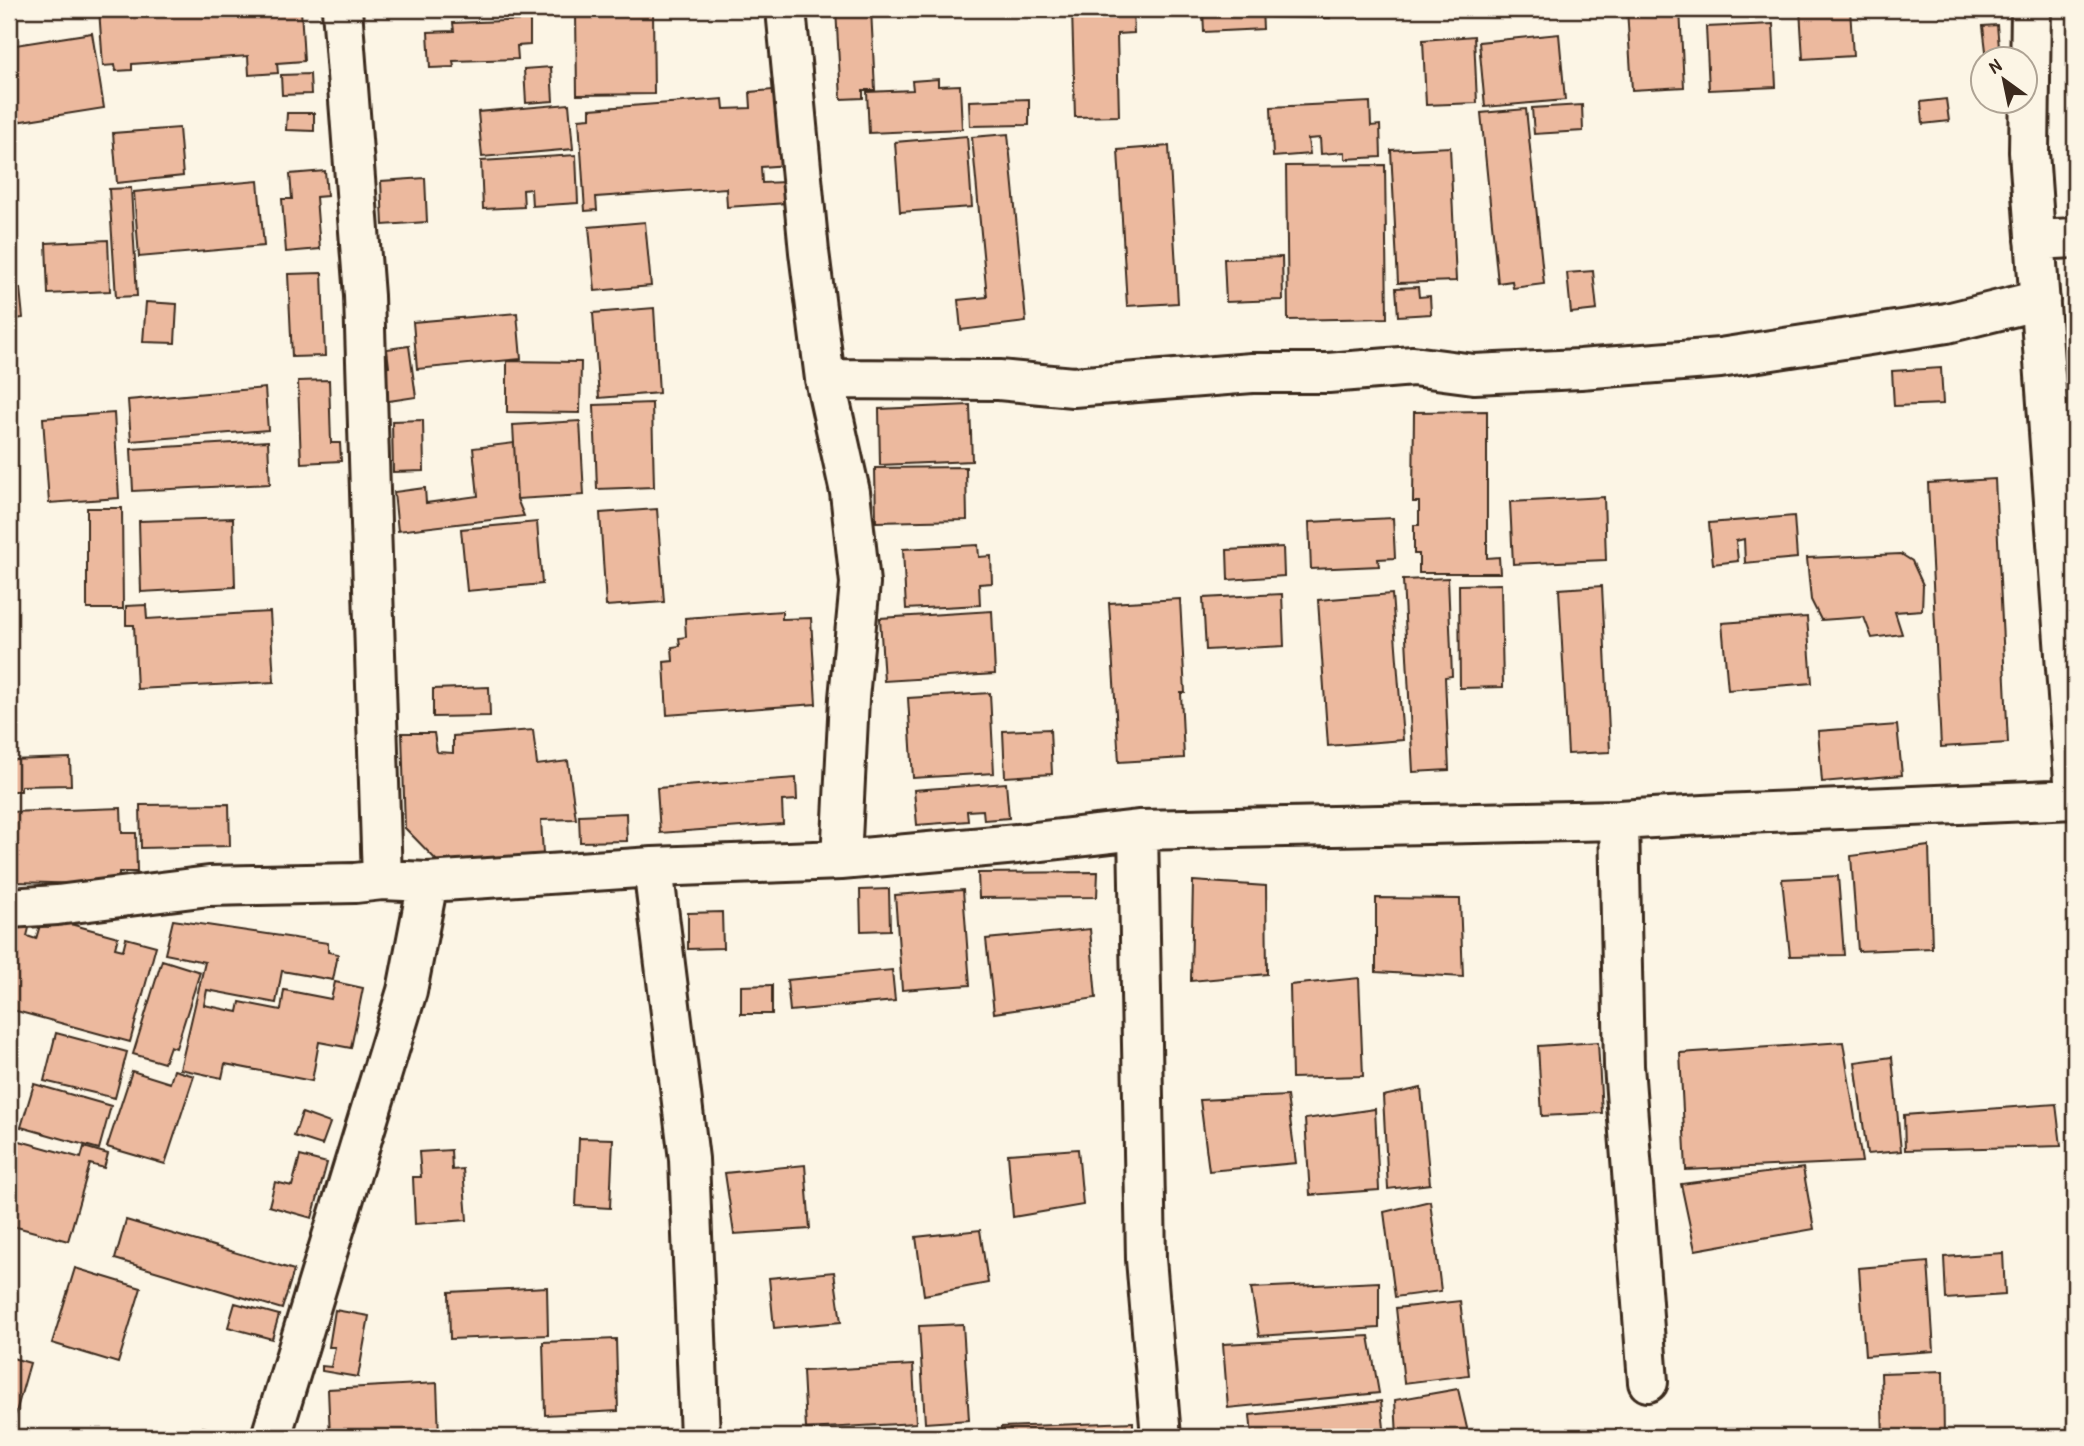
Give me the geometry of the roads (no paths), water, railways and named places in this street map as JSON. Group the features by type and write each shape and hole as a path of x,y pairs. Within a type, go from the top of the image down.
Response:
{"street":[{"path":"342,9 364,296 382,880"},
{"path":"786,9 808,239 825,379 850,492 860,583 849,698 841,860"},
{"path":"9,908 57,905 209,886 382,880 428,882 653,867 841,860 1138,830 1619,821 2075,796 2029,152 2031,9"},
{"path":"2035,240 2075,238"},
{"path":"825,379 999,380 1073,387 1252,373 1328,373 1413,366 1474,374 1580,369 1733,356 1947,323 2040,300"},
{"path":"1619,821 1624,1066 1648,1381"},
{"path":"1138,830 1146,1259 1161,1437"},
{"path":"653,867 689,1159 700,1437"},
{"path":"271,1437 407,991 428,882"}]}
